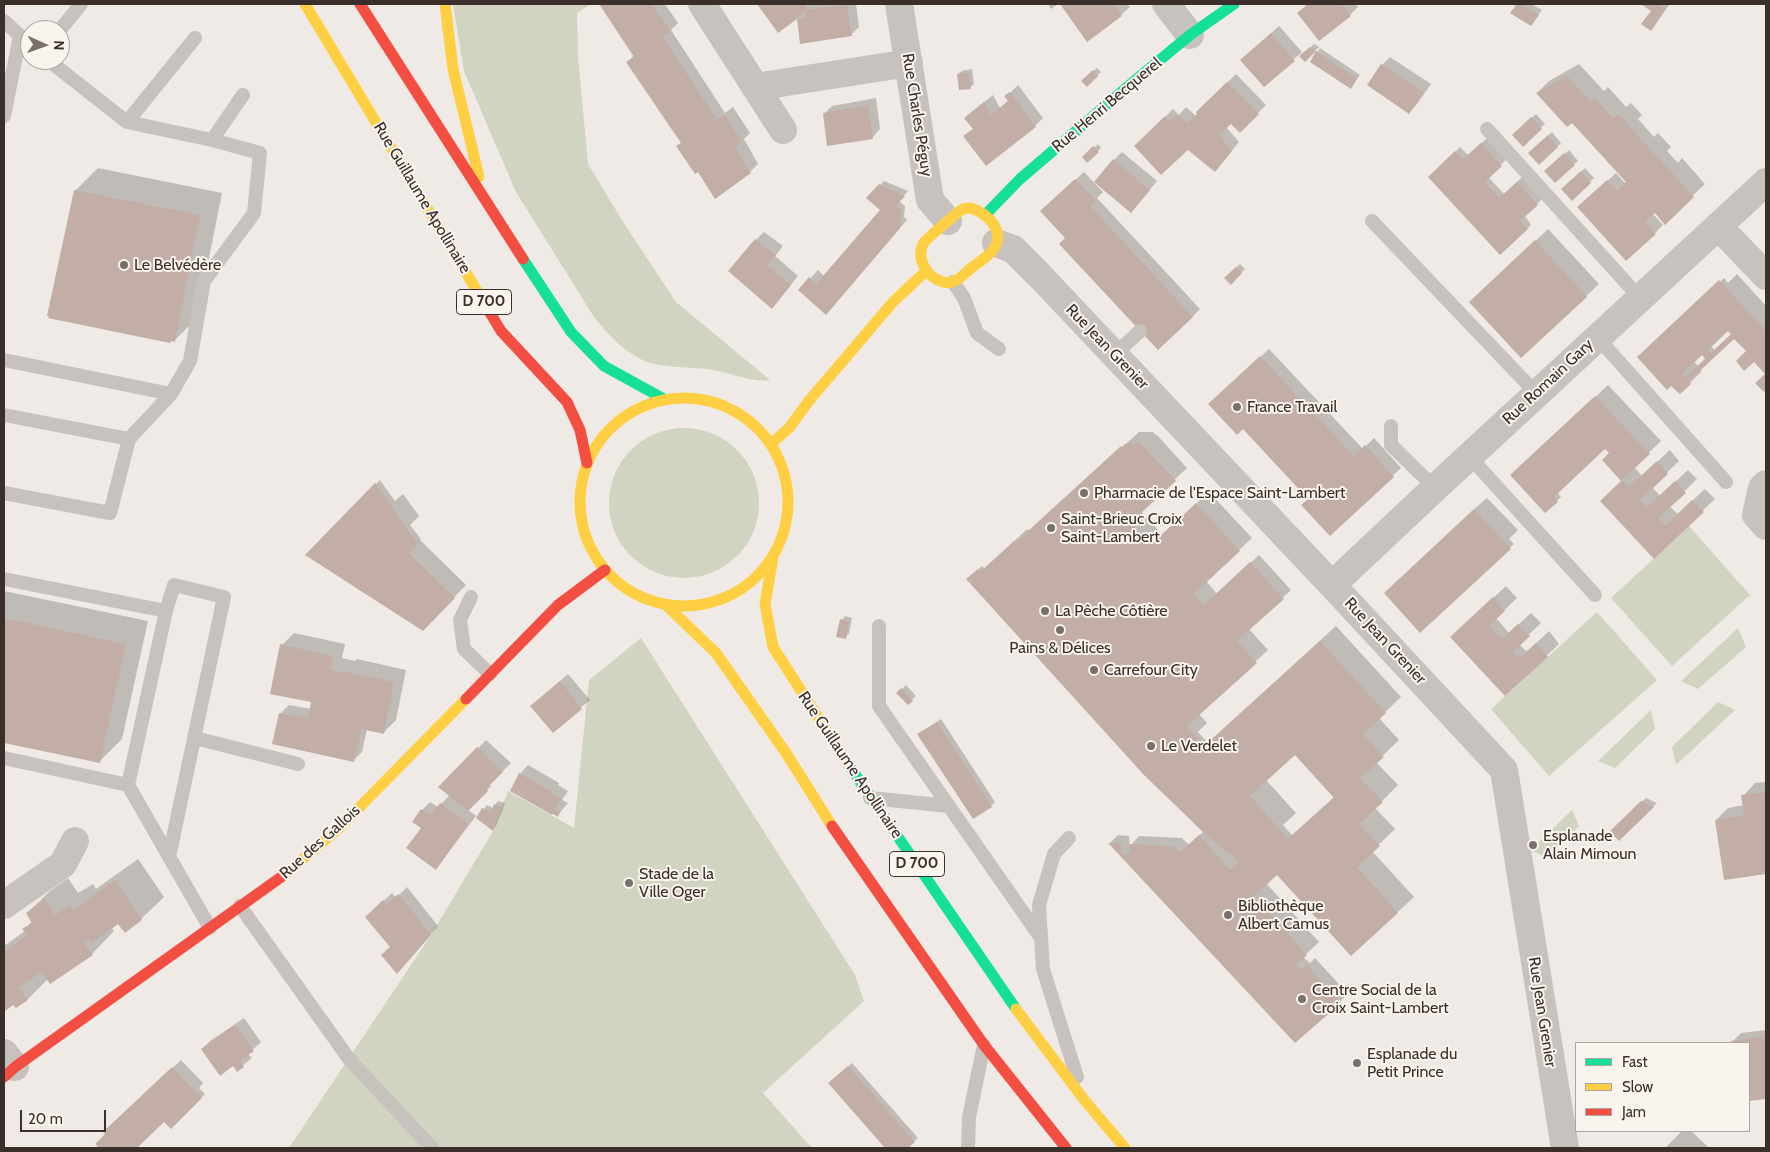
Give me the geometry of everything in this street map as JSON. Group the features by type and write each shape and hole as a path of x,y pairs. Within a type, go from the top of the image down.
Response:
{"main road":[{"name":"Rue Guillaume Apollinaire","path":"305,4 501,331 568,402 580,430 586,464"},
{"path":"360,4 571,332 604,366 664,399"},
{"path":"445,4 446,27 460,100 484,198"},
{"name":"Rue Henri Becquerel","path":"986,214 1020,179 1190,35 1234,4"},
{"path":"971,208 986,214 992,220 995,227 996,243 993,250 953,282 944,282 936,279 926,271 921,258 923,243 962,209 971,208"},
{"path":"771,444 789,428 808,402 893,302 926,271"},
{"path":"694,397 724,405 750,421 771,444 784,471 789,500 785,530 773,557 754,580 728,597 698,606 667,606 644,599 623,587 604,570 589,546 581,519 580,491 586,464 604,434 631,411 664,399 694,397"},
{"name":"Rue Guillaume Apollinaire","path":"773,557 765,604 773,647 870,798 1014,1006 1085,1101 1125,1148"},
{"name":"Rue des Gallois","path":"8,1066 281,878 339,828 558,605 604,570"},
{"name":"D 700","path":"667,606 716,654 786,753 849,852 984,1045 1066,1148"}],"street":[{"path":"702,4 783,130"},
{"name":"Rue Charles Péguy","path":"899,4 930,200 948,221"},
{"path":"1166,4 1190,35"},
{"path":"755,86 908,63"},
{"name":"Rue Romain Gary","path":"1332,585 1434,488 1766,182"},
{"path":"1718,226 1766,276"},
{"name":"Rue Jean Grenier","path":"996,243 1013,249 1115,354 1504,770 1565,1148"},
{"path":"1766,484 1762,488 1756,515 1766,526"},
{"path":"4,905 63,864 75,841"}],"lane":[{"path":"68,20 81,4"},
{"path":"4,21 20,35"},
{"path":"127,122 195,38"},
{"path":"4,116 20,58"},
{"path":"4,493 110,514 129,439 171,394 190,362 204,281 254,214 260,154 212,140 127,122 61,70"},
{"path":"212,140 243,95"},
{"path":"1487,129 1640,298"},
{"path":"1372,222 1536,394"},
{"path":"953,282 964,298 977,333 999,349"},
{"path":"1115,354 1140,331"},
{"path":"1597,337 1726,482"},
{"path":"4,360 171,394"},
{"path":"4,415 129,439"},
{"path":"1391,426 1391,445 1434,488"},
{"path":"1469,456 1595,595"},
{"path":"4,579 166,611"},
{"path":"169,857 224,597 174,585 166,611 128,785 169,857 210,928"},
{"path":"471,596 460,620 464,649 490,674"},
{"path":"879,626 879,706 1041,938"},
{"path":"195,738 298,764"},
{"path":"4,758 128,785"},
{"path":"870,798 949,806"},
{"path":"1070,838 1054,854 1039,905 1043,969 1085,1101"},
{"path":"240,906 349,1059 432,1148"},
{"path":"968,1148 969,1117 984,1045"}],"green space":[{"path":"453,4 591,4 577,13 578,57 588,164 625,225 676,302 770,380 763,381 724,372 650,363 631,354 594,317 516,192 464,71"},
{"path":"684,428 713,434 737,450 753,474 759,503 753,532 737,556 713,572 684,578 655,572 631,556 615,532 609,503 615,474 631,450 655,434"},
{"path":"1689,526 1750,595 1672,666 1611,598"},
{"path":"1597,612 1657,680 1549,776 1491,709"},
{"path":"1738,628 1746,647 1698,689 1681,681"},
{"name":"Stade de la Ville Oger","path":"641,638 855,975 864,1001 763,1093 812,1148 289,1148 431,935 493,831 508,791 574,828 589,680"},
{"path":"1718,702 1735,710 1676,765 1672,747"},
{"path":"1651,710 1655,729 1615,768 1598,761"},
{"path":"1572,810 1579,826 1547,858 1531,850"}],"building":[{"path":"599,4 652,4 671,32 663,37 717,120 725,115 742,142 735,147 751,173 715,199 698,172 695,174 676,146 681,143 626,62 634,57"},
{"path":"757,4 807,4 805,10 797,19 778,33"},
{"path":"1060,4 1114,4 1122,16 1087,42"},
{"path":"1308,4 1341,4 1351,16 1319,41 1297,13"},
{"path":"1517,4 1521,4 1539,15 1531,26 1510,13"},
{"path":"1641,4 1658,4 1666,9 1651,31 1641,24 1651,11"},
{"path":"847,5 852,36 800,44 797,19 806,18 805,10"},
{"path":"1271,33 1295,61 1264,87 1240,60"},
{"path":"1310,47 1316,51 1305,62 1299,56"},
{"path":"1316,51 1357,79 1351,89 1310,62"},
{"path":"1381,64 1424,93 1409,114 1367,85"},
{"path":"1093,70 1098,76 1087,87 1081,81"},
{"path":"969,73 971,89 959,90 957,74"},
{"path":"1567,76 1591,102 1595,98 1613,118 1618,114 1694,197 1665,225 1655,213 1645,222 1656,234 1626,261 1577,207 1607,180 1617,191 1626,182 1572,123 1567,127 1536,93"},
{"path":"1227,82 1259,114 1240,133 1231,124 1219,135 1232,151 1215,172 1188,150 1161,175 1134,146 1165,116 1170,122 1177,115 1187,123"},
{"path":"1010,92 1036,127 986,166 963,136 973,129 964,118 984,102 991,115 1008,101 1004,96"},
{"path":"868,105 873,139 827,146 823,113"},
{"path":"1531,117 1542,129 1523,147 1512,135"},
{"path":"1548,135 1558,147 1539,165 1528,153"},
{"path":"1481,143 1502,166 1485,182 1499,198 1517,182 1538,205 1520,221 1528,229 1500,255 1428,177 1455,151 1463,159"},
{"path":"1093,146 1099,152 1087,163 1082,157"},
{"path":"1564,153 1575,165 1555,183 1544,171"},
{"path":"1113,159 1150,190 1131,213 1094,182"},
{"path":"1581,171 1591,183 1572,201 1561,189"},
{"path":"1075,179 1096,201 1090,206 1193,317 1158,350 1059,244 1065,238 1040,211"},
{"path":"879,184 905,196 896,206 901,210 900,228 826,315 798,290 809,277 816,284 880,210 866,198"},
{"name":"Le Belvédère","path":"74,190 200,215 175,342 171,341 170,343 48,318"},
{"path":"755,239 776,255 767,265 791,285 772,309 728,271"},
{"path":"1535,240 1587,297 1521,358 1469,302"},
{"path":"1236,267 1242,273 1231,285 1224,278"},
{"path":"1719,280 1766,331 1766,390 1764,392 1755,383 1765,374 1754,362 1744,371 1736,361 1746,351 1734,339 1689,381 1691,384 1680,394 1671,386 1667,390 1637,357","holes":["1728,331 1731,334 1711,353 1708,350","1702,355 1705,359 1685,377 1682,374"]},
{"path":"1260,356 1354,456 1365,445 1394,477 1330,536 1301,505 1308,499 1243,429 1237,435 1208,404"},
{"path":"1595,396 1650,454 1622,480 1629,487 1657,461 1668,474 1640,500 1647,507 1675,481 1686,493 1658,518 1665,526 1692,500 1704,512 1654,559 1600,501 1621,481 1602,460 1609,453 1605,449 1554,497 1558,502 1545,513 1510,475"},
{"path":"1140,443 1176,481 1130,523 1150,546 1196,503 1240,551 1194,594 1204,605 1250,562 1284,599 1237,641 1257,663 1187,726 1204,746 1320,641 1386,713 1363,734 1384,757 1360,778 1383,802 1359,824 1380,846 1357,867 1398,913 1351,956 1277,875 1254,896 1307,955 1296,965 1301,970 1307,965 1341,1003 1295,1043 1108,843 1121,843 1122,854 1130,854 1130,844 1174,846 1180,852 1199,835 1230,870 1239,862 1202,831 1144,775 966,579 978,569 980,572 1014,541 1016,542 1125,444","holes":["1295,755 1334,798 1288,839 1250,796"]},
{"path":"375,483 418,544 409,553 455,598 423,631 305,555"},
{"path":"1474,509 1511,549 1420,633 1384,593"},
{"path":"1493,597 1505,611 1489,626 1502,639 1518,624 1530,636 1513,652 1519,658 1536,643 1548,657 1505,696 1450,637"},
{"path":"4,618 126,644 100,763 4,743"},
{"path":"840,619 849,622 846,639 836,637"},
{"path":"280,644 333,656 331,670 394,682 384,734 361,729 354,762 272,744 279,713 308,718 311,702 270,694"},
{"path":"560,681 582,709 553,733 530,706"},
{"path":"901,688 913,701 908,705 896,693"},
{"path":"937,722 992,807 973,819 917,734"},
{"path":"477,747 503,772 486,789 488,791 468,811 438,787"},
{"path":"519,773 561,799 555,809 560,812 558,817 510,791"},
{"path":"1766,792 1766,874 1724,880 1715,820 1744,815 1741,795"},
{"path":"1641,801 1654,807 1619,841 1610,831"},
{"path":"440,803 469,824 436,870 406,848 421,828 412,822 421,809 430,815"},
{"path":"494,804 502,807 493,831 476,818 482,808 491,812"},
{"path":"115,880 142,920 125,933 118,924 92,943 89,939 84,943 93,955 50,984 41,972 19,988 28,1000 16,1008 13,1005 4,1012 4,952 27,935 22,929 32,923 26,913 45,899 55,915 70,905 73,910"},
{"path":"398,894 431,935 397,974 381,955 390,947 365,917 383,900 387,905"},
{"path":"235,1025 254,1051 240,1061 244,1067 237,1072 233,1066 220,1076 201,1049"},
{"path":"1766,1036 1766,1099 1750,1101 1750,1042 1731,1041"},
{"path":"848,1066 915,1142 908,1148 885,1148 828,1083"},
{"path":"172,1067 202,1098 171,1129 164,1122 137,1148 99,1148 95,1144 105,1134 103,1132"}],"traffic: fast":[{"path":"986,214 1020,179 1132,83 1190,35 1234,4"},
{"path":"523,259 571,332 604,366 664,399"},
{"path":"848,764 1016,1009"}],"traffic: slow":[{"path":"305,4 486,306"},
{"path":"445,4 453,69 479,177"},
{"path":"971,208 990,219 997,231 998,238 996,244 987,256 958,280 947,283 938,280 930,275 922,263 921,249 923,244 961,211 971,208"},
{"path":"771,444 789,428 808,402 893,302 926,271"},
{"path":"674,398 694,398 714,402 733,410 758,428 771,444 780,462 788,492 788,502 784,532 780,542 771,560 758,576 742,589 714,602 694,606 674,606 654,602 635,594 610,576 597,560 584,532 580,512 580,492 584,472 592,453 610,428 626,415 654,402 674,398"},
{"path":"773,557 765,604 773,647 848,764"},
{"path":"667,606 716,653 786,753 832,826"},
{"path":"284,875 339,828 466,699"},
{"path":"1016,1009 1085,1101 1125,1148"}],"traffic: jam":[{"path":"360,4 523,259"},
{"path":"486,306 501,331 567,402 580,430 587,463"},
{"path":"466,699 558,605 605,570"},
{"path":"832,826 984,1045 1066,1148"},
{"path":"4,1077 15,1067 284,875"}],"place":[{"name":"Le Belvédère","path":"124,265"},
{"name":"France Travail","path":"1237,407"},
{"name":"Pharmacie de l'Espace Saint-Lambert","path":"1084,493"},
{"name":"Saint-Brieuc Croix Saint-Lambert","path":"1051,528"},
{"name":"La Pêche Côtière","path":"1045,611"},
{"name":"Pains & Délices","path":"1060,630"},
{"name":"Carrefour City","path":"1094,670"},
{"name":"Le Verdelet","path":"1151,746"},
{"name":"Esplanade Alain Mimoun","path":"1533,845"},
{"name":"Stade de la Ville Oger","path":"629,883"},
{"name":"Bibliothèque Albert Camus","path":"1228,915"},
{"name":"Centre Social de la Croix Saint-Lambert","path":"1302,999"},
{"name":"Esplanade du Petit Prince","path":"1357,1063"}]}
